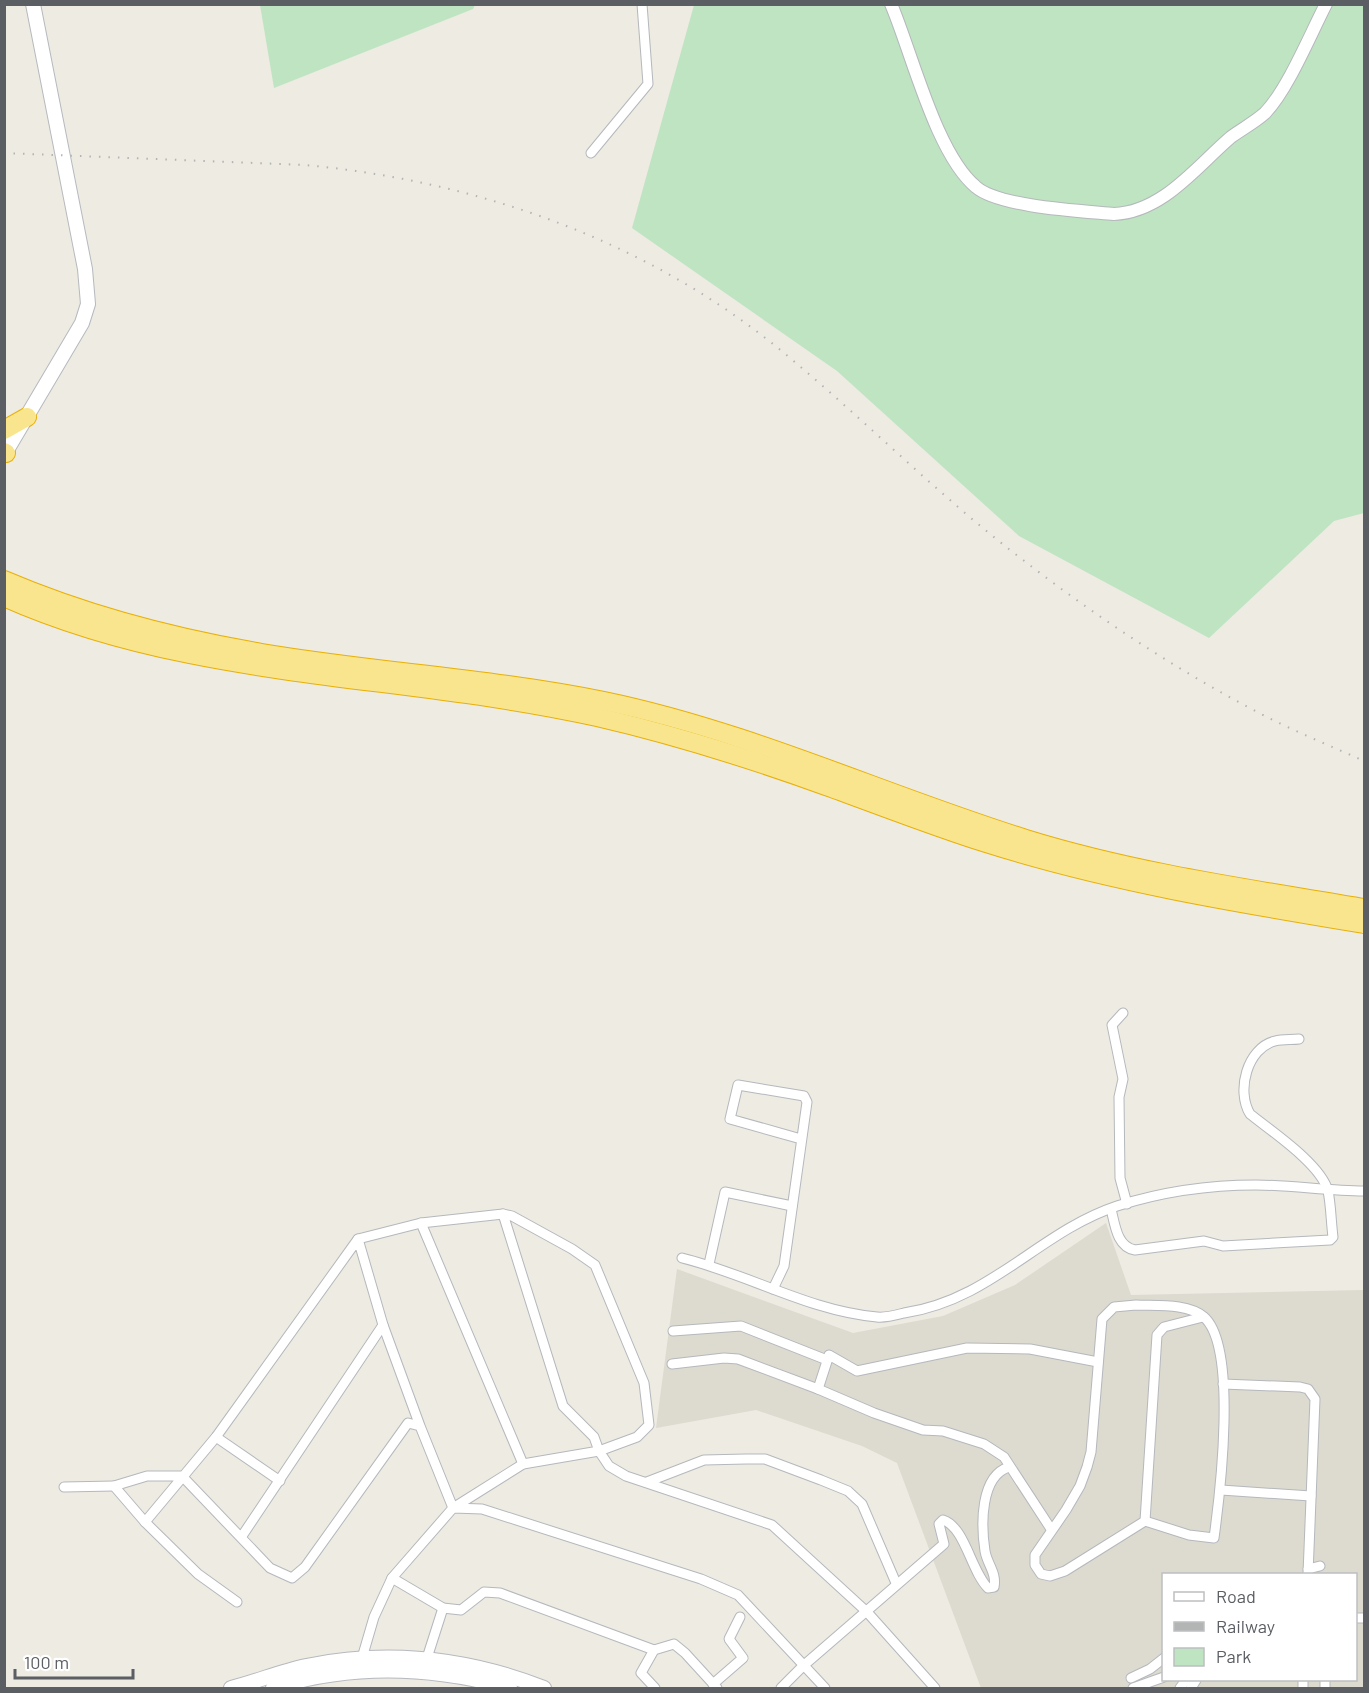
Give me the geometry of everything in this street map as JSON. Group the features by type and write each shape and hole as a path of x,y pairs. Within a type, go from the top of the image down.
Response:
{"highway":[{"path":"6,446 27,417"},
{"path":"4,580 46,605"},
{"path":"4,597 46,605 232,664 506,701 596,717 730,752 984,843 1049,861 1160,888 1365,924"},
{"path":"96,622 265,654 520,686 607,702 704,729 811,763 955,816 1031,840 1171,875 1365,909"}],"main road":[{"path":"27,417 78,331 86,311 88,294 73,203 33,4"},
{"path":"231,1689 303,1666 362,1658 428,1658 477,1666 544,1689"},
{"path":"273,1689 323,1675 399,1670 448,1674 510,1689"}],"street":[{"path":"591,153 648,84 642,4"},
{"path":"891,4 928,104 947,146 958,166 976,188 1007,201 1114,214 1127,213 1152,204 1265,113 1282,87 1326,4"},
{"path":"1123,1013 1112,1025 1123,1078 1119,1097 1120,1178 1127,1204"},
{"path":"1111,1209 1120,1242 1127,1249 1135,1250 1204,1241 1223,1245 1330,1240 1333,1237 1328,1191 1322,1178 1305,1160 1250,1113 1245,1105 1242,1088 1249,1065 1273,1041 1299,1039"},
{"path":"773,1289 784,1266 807,1102 804,1096 738,1085 730,1119 801,1139"},
{"path":"682,1258 709,1264 773,1289 836,1309 879,1317 927,1310 978,1289 1070,1228 1127,1204 1202,1188 1257,1185 1328,1191 1365,1191"},
{"path":"709,1264 725,1192 792,1206"},
{"path":"503,1214 563,1406 594,1437 599,1451 609,1466 626,1476 772,1526 867,1612 935,1689"},
{"path":"145,1522 216,1437 358,1239 421,1223 477,1215 503,1214 512,1216 572,1249 595,1265 644,1383 649,1425 637,1437 599,1451 523,1464 453,1508 392,1578 374,1617 362,1658"},
{"path":"421,1223 523,1464"},
{"path":"358,1239 383,1325 453,1508"},
{"path":"1136,1305 1180,1308 1203,1317 1211,1327 1221,1350 1223,1384 1221,1490 1214,1538 1189,1535 1145,1521 1065,1571 1050,1576 1037,1571 1035,1555 1080,1486 1087,1467 1091,1452 1098,1362 1102,1319 1114,1307 1136,1305"},
{"path":"1145,1521 1157,1335 1164,1327 1203,1317"},
{"path":"242,1536 383,1325"},
{"path":"673,1330 741,1326 827,1360"},
{"path":"818,1389 829,1355 857,1371 967,1348 991,1347 1030,1349 1098,1362"},
{"path":"672,1364 724,1358 738,1359 923,1430 943,1431 984,1444 1004,1457 1051,1529"},
{"path":"1223,1384 1300,1387 1308,1389 1315,1399 1308,1572 1320,1566"},
{"path":"64,1487 114,1486 147,1476 182,1476 242,1536 270,1568 292,1578 305,1567 408,1423 420,1426"},
{"path":"216,1437 280,1481"},
{"path":"647,1482 704,1460 755,1459 765,1459 821,1480 848,1491 862,1504 896,1583"},
{"path":"782,1689 803,1666 867,1612 896,1583 944,1544 939,1524 943,1520 955,1526 979,1579 988,1588 994,1587 996,1578 985,1552 986,1502 991,1479 998,1470 1009,1467"},
{"path":"114,1486 145,1522 198,1574 237,1602"},
{"path":"1221,1490 1311,1496"},
{"path":"453,1508 482,1509 723,1587 751,1606 825,1689"},
{"path":"392,1578 443,1608 462,1610 484,1592 500,1593 654,1650 674,1644 715,1686 743,1658 729,1639 740,1617"},
{"path":"428,1658 443,1608"},
{"path":"654,1650 641,1673 655,1689"},
{"path":"1131,1678 1150,1669 1162,1660"},
{"path":"1132,1689 1162,1678"}],"shaded area":[{"path":"1106,1223 1131,1295 1364,1290 1364,1688 981,1688 897,1463 862,1446 756,1410 656,1428 677,1269 853,1333 943,1316 1015,1285"}],"green space":[{"path":"260,4 475,5 473,9 274,88"},
{"path":"694,5 1364,5 1364,513 1334,521 1209,638 1019,536 837,371 632,228"}],"railway":[{"path":"4,153 305,165 370,173 434,185 497,202 559,223 619,249 677,279 732,313 784,353 992,535 1051,582 1109,623 1169,662 1231,698 1288,727 1364,761"}]}
